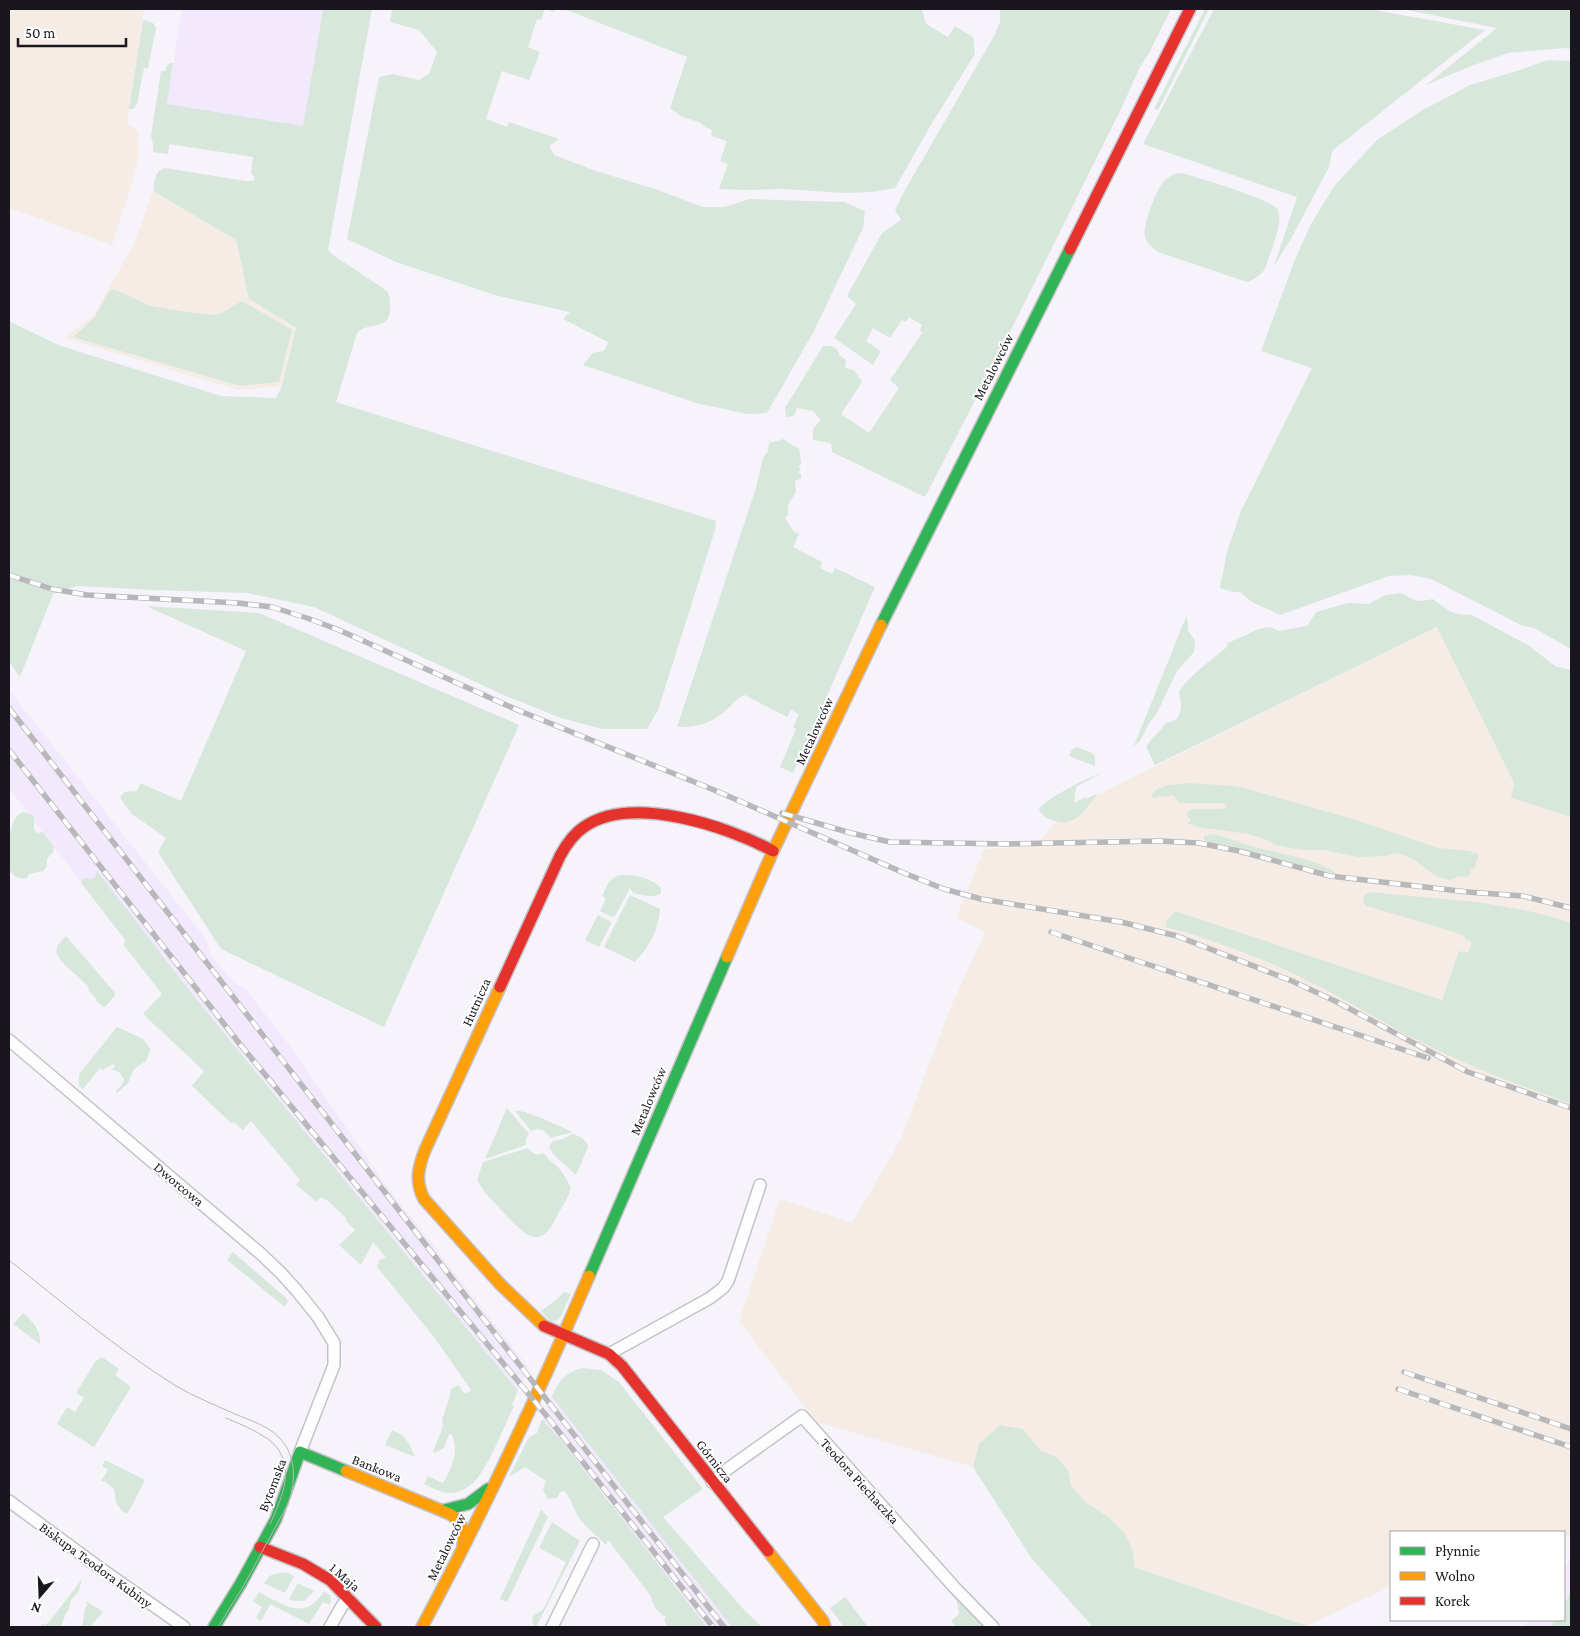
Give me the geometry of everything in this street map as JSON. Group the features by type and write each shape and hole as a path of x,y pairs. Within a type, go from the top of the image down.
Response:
{"street":[{"name":"Metalowców","path":"422,1627 433,1610 564,1336 773,851 892,602 1190,9"},
{"name":"Hutnicza","path":"564,1336 542,1325 500,1284 430,1207 419,1189 418,1178 419,1166 425,1150 524,931 563,850 574,834 587,824 611,815 657,813 714,826 737,834 773,851"},
{"name":"Dworcowa","path":"9,1040 268,1260 312,1310 334,1343"},
{"path":"609,1354 710,1298 723,1288 732,1271 760,1186"},
{"name":"Górnicza","path":"564,1336 609,1354 622,1366 825,1625"},
{"name":"Bytomska","path":"214,1627 241,1583 282,1504 334,1365 334,1343"},
{"name":"Teodora Piechaczka","path":"712,1482 728,1468 802,1416 955,1588 993,1627"},
{"name":"Bankowa","path":"300,1452 444,1510 454,1516 463,1527 462,1550"},
{"name":"Metalowców","path":"444,1510 458,1508 469,1503 480,1496 495,1479"},
{"name":"Biskupa Teodora Kubiny","path":"9,1501 96,1566 184,1627"},
{"path":"552,1627 593,1544"},
{"name":"1 Maja","path":"260,1547 303,1564 330,1580 376,1627"},
{"path":"330,1627 348,1598"}],"shaded area":[{"path":"9,9 144,9 127,125 134,128 138,133 139,155 112,245 9,208"},
{"path":"182,9 323,9 303,126 167,104"},
{"path":"153,191 236,240 249,299 296,328 282,386 239,390 65,338 94,315 134,243"},
{"path":"1437,627 1514,783 1511,798 1571,817 1571,1536 1565,1538 1565,1531 1390,1531 1390,1586 1307,1626 1134,1567 1133,1551 1107,1516 1084,1501 1071,1485 1068,1470 1056,1457 1041,1451 1023,1429 979,1444 973,1467 816,1422 739,1321 780,1199 852,1223 901,1139 949,1011 985,932 956,918 984,849 1034,846 1067,810"},
{"path":"9,690 206,939 211,955 234,983 244,987 297,1055 379,1176 529,1368 518,1391 214,1020 173,1002 9,788"},
{"path":"552,1397 732,1627 707,1627 560,1439 542,1419"},
{"path":"1571,1559 1571,1627 1524,1627 1528,1621 1565,1621 1565,1567"}],"green space":[{"path":"323,9 372,9 328,250 387,291 390,302 387,320 378,325 362,329 357,333 336,402 716,521 715,530 658,710 647,729 602,729 561,718 506,696 314,607 247,593 77,586 53,594 20,677 9,662 9,321 58,345 221,396 276,398 282,386 296,328 249,299 236,240 153,191 157,174 161,169 165,168 253,181 254,176 251,174 253,157 169,144 168,154 153,152 151,136 161,71 165,71 170,63 173,63 167,104 303,126"},
{"path":"392,9 545,9 541,20 537,19 528,47 540,52 529,80 502,71 486,119 507,127 509,122 559,139 549,146 554,155 703,207 724,207 750,199 844,202 865,211 863,228 814,331 767,413 748,414 696,403 583,365 593,353 604,351 608,342 563,319 570,312 495,295 396,262 347,239 379,77 393,74 419,80 429,74 437,52 419,30 390,22"},
{"path":"564,9 922,9 926,24 948,37 955,26 973,37 975,54 932,123 895,188 872,192 845,193 784,189 719,189 728,164 720,161 727,141 711,136 712,130 699,122 682,117 670,108 687,57"},
{"path":"1000,9 1171,9 1139,69 998,356 925,497 832,452 831,443 813,440 813,429 821,420 813,411 797,408 794,416 786,417 785,408 823,346 832,346 838,350 839,355 846,360 845,368 854,370 862,382 841,414 869,433 899,388 890,380 922,333 920,330 922,325 909,317 906,322 902,320 890,338 873,328 866,341 881,351 873,365 834,338 856,304 847,296 882,233 901,220 895,210 994,36 1000,22"},
{"path":"1205,9 1209,9 1158,110 1154,109"},
{"path":"1214,9 1368,9 1485,30 1332,151 1329,167 1292,237 1274,266 1297,197 1143,144"},
{"path":"1402,9 1571,9 1571,49 1508,53 1426,85 1497,28"},
{"path":"143,20 153,23 156,28 148,68 144,68 137,104 133,109 129,109"},
{"path":"1548,60 1571,61 1571,649 1534,628 1521,625 1431,579 1411,575 1389,576 1280,615 1252,602 1240,592 1220,588 1227,552 1241,511 1312,368 1261,351 1294,262 1311,224 1335,185 1378,139 1423,110 1470,85"},
{"path":"1177,173 1250,195 1273,205 1278,210 1279,222 1275,239 1265,269 1257,277 1247,282 1158,252 1149,244 1145,237 1147,219 1158,189 1168,178"},
{"path":"110,290 116,290 150,306 215,315 242,301 292,330 279,382 240,386 73,337 94,318"},
{"path":"784,439 799,448 801,463 799,467 801,470 798,472 801,475 801,479 795,480 796,492 788,505 788,515 785,518 794,532 799,534 793,547 822,562 820,568 832,574 835,568 875,587 793,773 780,767 796,729 793,727 799,714 791,710 787,717 745,695 709,722 677,727 756,488 763,458 768,451 769,443"},
{"path":"1402,593 1417,600 1433,599 1455,613 1470,614 1528,645 1555,666 1571,670 1571,817 1511,798 1514,783 1437,627 1155,765 1146,747 1166,723 1176,720 1181,709 1179,691 1195,673 1227,647 1228,643 1259,629 1270,627 1279,631 1307,626 1316,612 1348,603 1369,604 1385,595"},
{"path":"146,606 259,613 519,725 384,1027 221,949 158,852 166,838 132,814 120,798 124,792 137,791 140,783 181,801 246,651"},
{"path":"1186,617 1188,630 1195,641 1194,652 1177,671 1156,715 1149,723 1140,741 1134,746"},
{"path":"1077,747 1095,756 1095,766 1069,756 1072,749"},
{"path":"1100,774 1076,787 1074,803 1098,793 1085,810 1075,819 1069,822 1055,821 1046,817 1040,811 1039,809 1048,800"},
{"path":"1187,783 1235,786 1356,820 1438,848 1469,851 1479,854 1474,869 1470,869 1470,874 1467,877 1458,876 1449,880 1436,876 1413,859 1397,853 1386,856 1358,857 1324,850 1303,850 1275,845 1270,841 1248,834 1194,826 1192,823 1188,824 1191,819 1187,817 1188,812 1192,809 1227,808 1225,804 1180,803 1174,795 1151,797 1161,787"},
{"path":"24,812 34,816 34,829 36,833 43,832 54,847 53,852 47,859 47,866 43,871 29,874 27,878 17,877 11,873 8,858 10,834 14,820"},
{"path":"1213,834 1250,846 1298,857 1321,865 1337,874 1270,858 1232,846 1208,842 1204,839 1204,836"},
{"path":"97,871 192,994 518,1391 512,1404 514,1406 485,1467 474,1482 466,1488 457,1492 447,1493 424,1484 428,1476 443,1483 454,1459 455,1447 452,1435 449,1434 444,1448 434,1453 433,1451 443,1427 442,1420 450,1396 450,1390 458,1385 465,1394 471,1390 434,1337 377,1267 379,1260 386,1258 373,1242 361,1265 339,1245 355,1230 346,1221 346,1218 326,1199 321,1197 317,1202 296,1185 300,1180 251,1121 243,1130 234,1122 232,1124 192,1086 204,1071 143,1014 162,994 123,944 126,941 82,884 82,880 85,878 91,879 95,877"},
{"path":"623,875 639,876 648,879 661,888 661,893 655,896 644,895 633,893 630,888 615,916 612,917 600,911 606,899 602,896 612,879"},
{"path":"1371,892 1498,905 1571,923 1571,1104 1493,1075 1455,1058 1289,971 1218,943 1166,927 1166,921 1175,911 1442,1000 1459,951 1468,953 1472,942 1454,932 1367,906 1363,899 1365,894"},
{"path":"630,895 660,909 652,938 635,962 604,947"},
{"path":"598,915 611,922 599,947 585,940"},
{"path":"66,936 115,993 114,997 105,1007 96,1001 97,999 88,990 89,987 59,958 57,946"},
{"path":"117,1027 143,1039 150,1048 146,1061 134,1069 128,1083 115,1095 116,1090 121,1086 124,1079 119,1072 111,1069 115,1067 114,1064 102,1070 100,1068 83,1089 79,1086 79,1074"},
{"path":"507,1108 529,1134 526,1139 526,1145 485,1159"},
{"path":"515,1111 534,1115 573,1132 550,1138 542,1130 531,1131"},
{"path":"574,1134 585,1141 588,1147 576,1175 554,1155 549,1147 553,1141"},
{"path":"528,1148 535,1154 544,1153 561,1171 571,1188 552,1225 540,1237 533,1237 527,1234 512,1222 482,1189 477,1180 483,1162"},
{"path":"233,1252 285,1297 288,1301 285,1307 227,1260"},
{"path":"564,1292 571,1294 561,1316 557,1321 550,1321 541,1311"},
{"path":"23,1313 36,1327 40,1344 13,1324"},
{"path":"102,1357 119,1369 115,1375 131,1387 94,1447 57,1424 67,1407 75,1412 84,1398 76,1393 95,1362"},
{"path":"582,1368 601,1370 619,1382 703,1489 663,1517 745,1611 762,1627 732,1627 552,1397 563,1378 571,1372"},
{"path":"542,1419 560,1439 707,1627 667,1626 664,1620 666,1617 656,1608 651,1596 608,1540 606,1545 583,1523 564,1491 560,1492 557,1498 548,1499 543,1490 546,1481 525,1467 509,1477 529,1437 537,1433"},
{"path":"1000,1425 1023,1429 1041,1451 1056,1457 1068,1470 1071,1485 1084,1501 1107,1516 1124,1532 1133,1551 1134,1567 1307,1627 1093,1627 1032,1559 973,1467 979,1444"},
{"path":"392,1430 404,1438 415,1457 385,1445"},
{"path":"105,1460 145,1480 127,1514 116,1503 114,1489 106,1482 101,1481 108,1470 102,1466"},
{"path":"541,1510 548,1517 507,1602 500,1599"},
{"path":"552,1522 580,1541 536,1627 533,1624 532,1618 544,1608 566,1562 539,1548"},
{"path":"286,1572 294,1576 285,1593 264,1583 271,1575"},
{"path":"82,1579 79,1591 71,1600 61,1627 40,1627 42,1624 45,1625 50,1621"},
{"path":"298,1583 314,1591 304,1601 289,1599"},
{"path":"324,1591 330,1595 331,1602 329,1605 323,1602 309,1624 270,1604 261,1621 256,1618 262,1607 253,1602 259,1592 286,1606 302,1608 309,1606 317,1600"},
{"path":"955,1592 989,1627 957,1627 951,1621 959,1614"},
{"path":"1571,1592 1571,1627 1550,1627 1554,1621 1565,1621 1565,1602"},
{"path":"845,1597 868,1627 844,1627 830,1608"},
{"path":"86,1601 103,1612 90,1627 87,1625 82,1627 87,1606"}],"tram line":[{"path":"9,1260 154,1372 190,1394 267,1428 288,1449 293,1464 293,1480 288,1504 244,1585 218,1627"},
{"path":"226,1418 268,1439 283,1458 285,1469 283,1491 270,1524"}],"railway":[{"path":"9,575 52,589 87,595 238,603 272,607 307,618 339,630 515,709 719,792 944,889 981,899 1121,922 1177,936 1292,981 1335,1001 1468,1072 1571,1108"},
{"path":"9,708 724,1627"},
{"path":"9,750 239,1043 545,1414 713,1627"},
{"path":"782,813 890,842 1009,844 1159,841 1199,843 1239,851 1330,876 1468,892 1523,896 1571,908"},
{"path":"1051,932 1428,1058"},
{"path":"1404,1372 1571,1429"},
{"path":"1398,1389 1571,1447"}],"traffic: fast":[{"path":"881,625 1070,249"},
{"path":"589,1276 727,957"},
{"path":"214,1627 241,1583 276,1519 300,1452 346,1471"},
{"path":"444,1510 468,1504 488,1489"}],"traffic: slow":[{"path":"727,957 773,851 881,625"},
{"path":"500,987 425,1150 419,1169 419,1187 424,1199 500,1284 544,1326"},
{"path":"422,1627 467,1541 509,1453 589,1276"},
{"path":"346,1471 450,1514 462,1527 463,1545"},
{"path":"768,1551 823,1621 825,1627"}],"traffic: jam":[{"path":"1070,249 1190,9"},
{"path":"500,987 560,856 570,840 584,827 604,818 627,813 679,817 731,832 773,851"},
{"path":"544,1326 609,1354 622,1366 768,1551"},
{"path":"260,1547 303,1564 330,1580 376,1627"}]}
